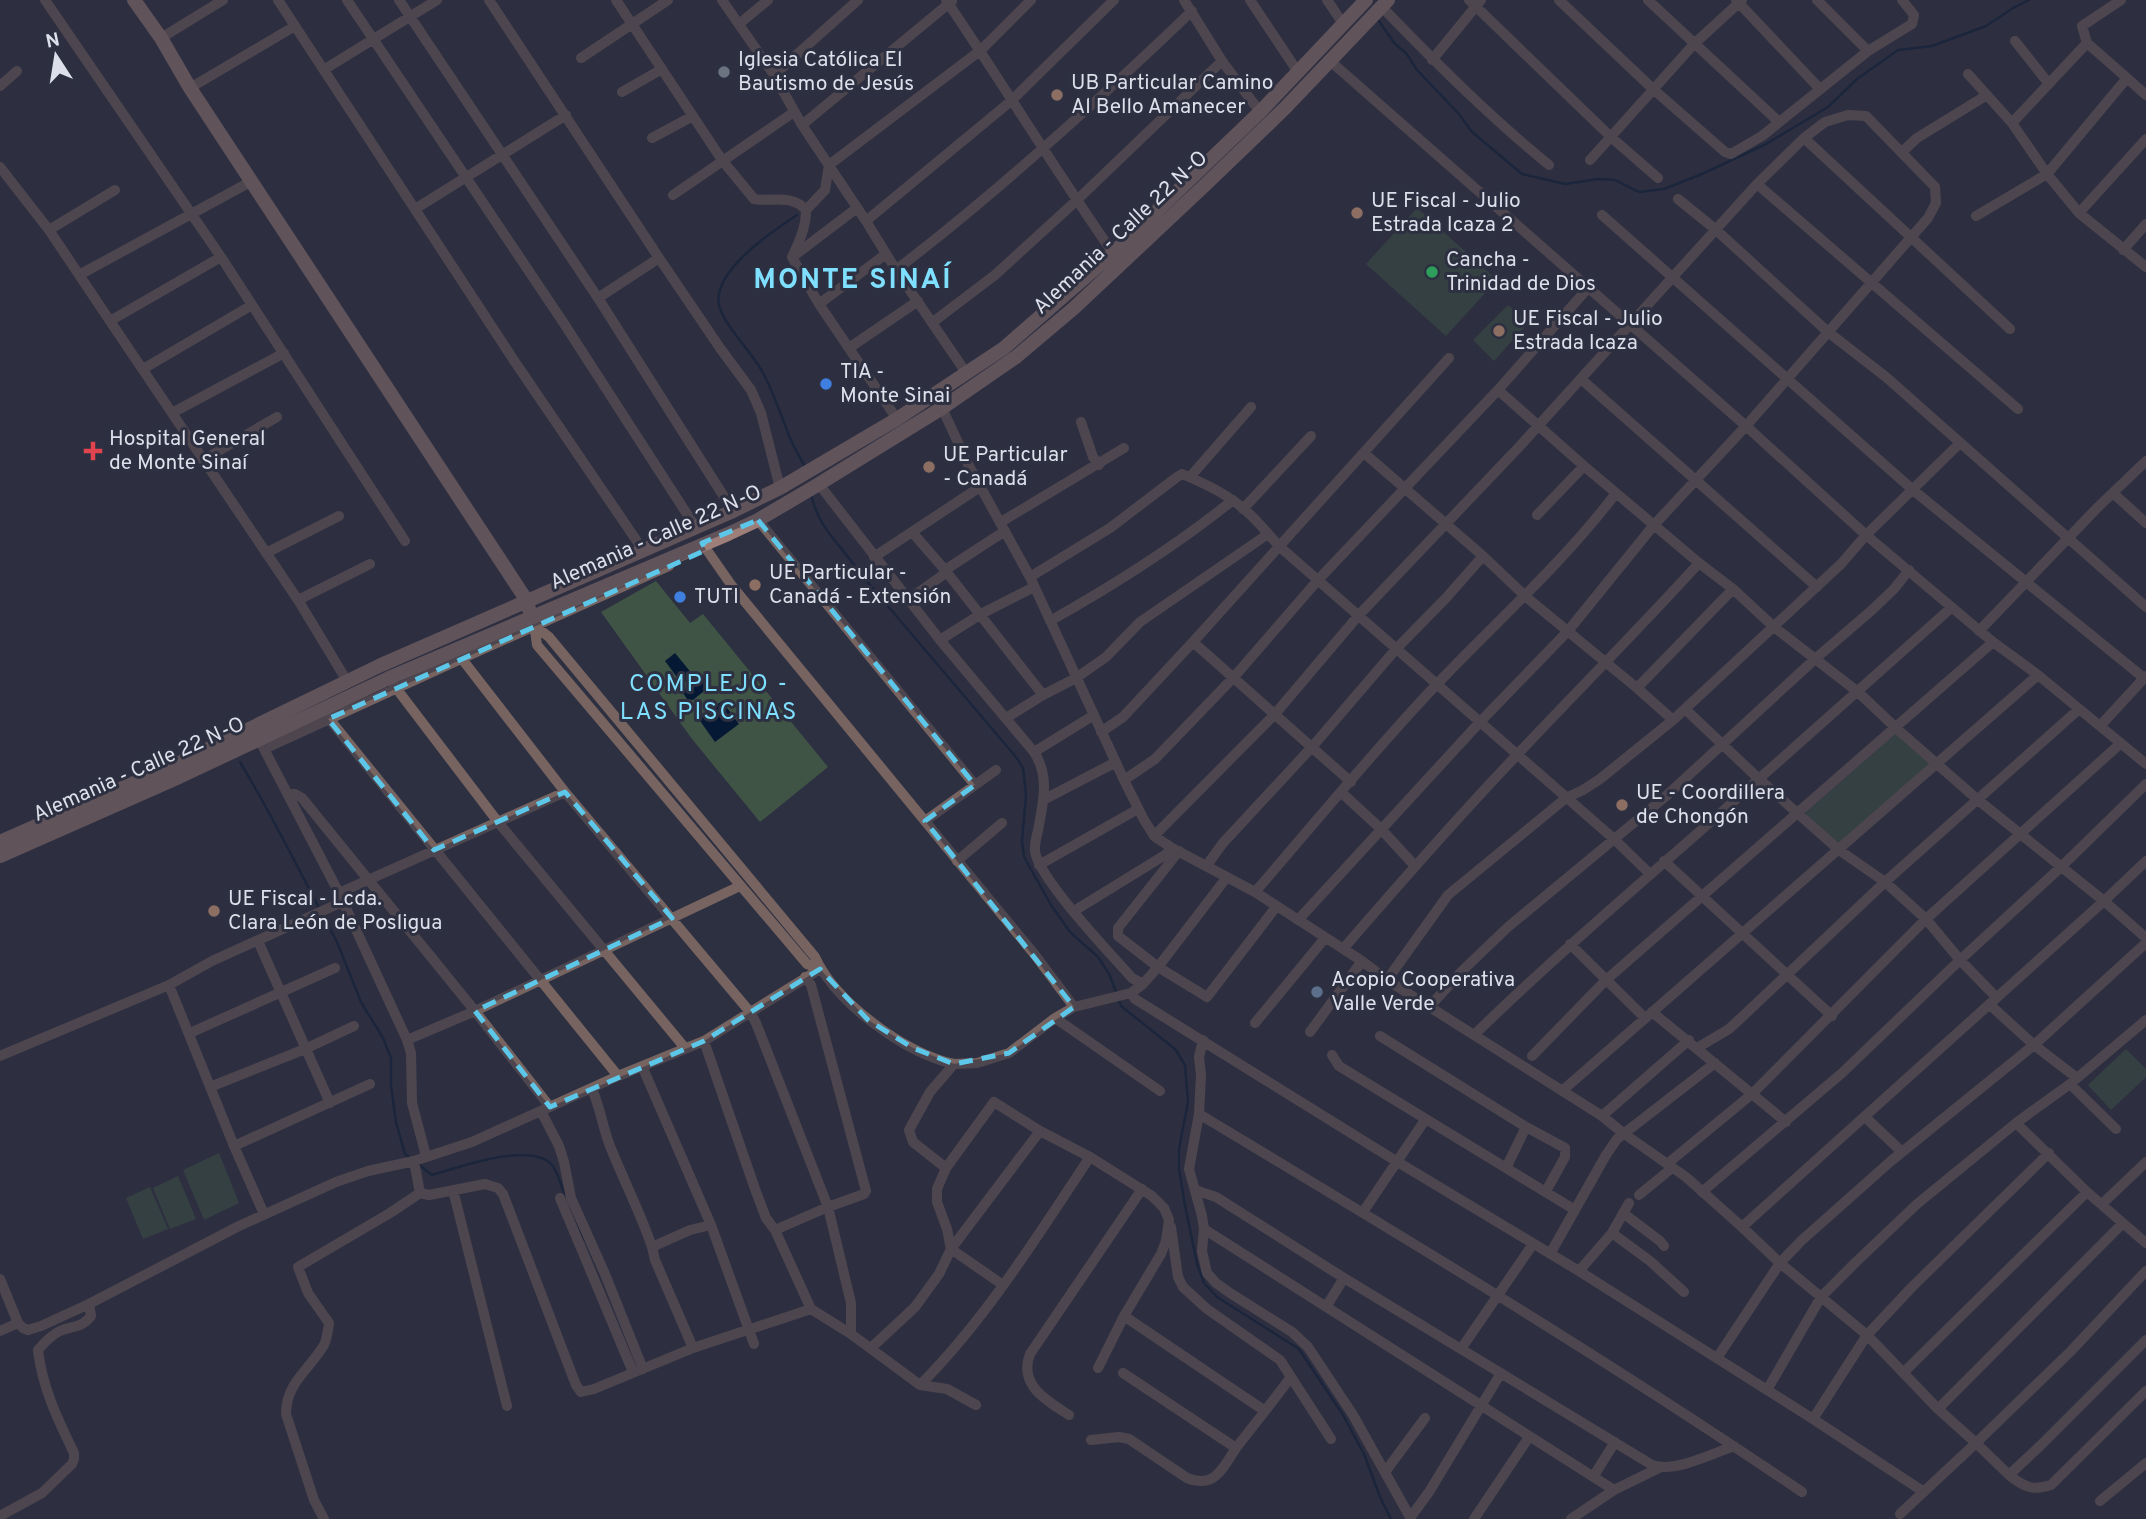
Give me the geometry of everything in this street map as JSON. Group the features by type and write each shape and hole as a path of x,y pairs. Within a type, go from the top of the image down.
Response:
{"street":[{"path":"45,0 221,257 405,541"},
{"path":"134,0 527,601 537,645 807,964 820,969"},
{"path":"161,38 223,0"},
{"path":"278,0 515,362 643,550"},
{"path":"347,0 563,322 696,528"},
{"path":"399,0 597,298 733,511"},
{"path":"324,69 437,0"},
{"path":"489,0 659,258 751,390 784,486"},
{"path":"616,0 722,160 754,199 788,200 800,203 806,210 801,240 792,257"},
{"path":"581,58 668,0"},
{"path":"722,0 774,75 802,125 896,270 967,374"},
{"path":"739,24 768,0"},
{"path":"774,75 858,0"},
{"path":"806,210 825,190 828,165 981,50 1031,0"},
{"path":"866,221 1011,101 1114,0"},
{"path":"1184,0 1222,61 1260,112"},
{"path":"1250,0 1298,72"},
{"path":"1327,0 1344,25"},
{"path":"1559,0 1653,89 1728,153 1743,147 1779,122 1868,51 1912,24 1914,15 1902,0"},
{"path":"1648,0 1779,122"},
{"path":"1817,0 1868,51"},
{"path":"2121,0 2082,26 2087,43 2146,95"},
{"path":"802,125 949,1 1076,201 1113,253"},
{"path":"1590,160 1694,44 1739,1 1820,89"},
{"path":"1432,60 1475,2 1612,138 1658,178"},
{"path":"1374,7 1511,134 1549,165"},
{"name":"Alemania - Calle 22 N-O","path":"0,842 177,764 347,681 733,511 784,486 897,419 1004,348 1113,253 1260,112 1344,25 1374,7"},
{"name":"Alemania - Calle 22 N-O","path":"0,856 262,744 392,683 704,547 758,520 942,408 1016,357 1209,182 1284,108 1374,7"},
{"path":"896,270 1043,149 1116,85 1192,11"},
{"path":"190,88 295,26"},
{"path":"2015,41 2049,83"},
{"path":"2012,123 2087,43"},
{"path":"1329,60 1746,426 1866,536 1979,631 2146,763"},
{"path":"933,322 995,275 1222,61"},
{"path":"622,92 662,69"},
{"path":"0,86 17,71"},
{"path":"1968,74 2012,123 2079,213 2146,267"},
{"path":"1976,216 2048,174 2127,78"},
{"path":"1902,152 1917,138 1987,95"},
{"path":"673,195 794,112"},
{"path":"415,209 566,115"},
{"path":"1154,836 1275,713 1358,617 1581,379 1757,184 1804,138 1825,122 1848,115 1866,116 1935,187 1936,203 1928,218 1788,379 1654,525 1567,631 1297,920"},
{"path":"652,138 693,116"},
{"path":"1804,138 2010,329"},
{"path":"2079,213 2146,139"},
{"path":"0,167 49,230 143,369 298,600 347,681"},
{"path":"79,275 252,181"},
{"path":"1757,184 2018,409"},
{"path":"49,230 115,190"},
{"path":"1678,199 1715,229 1828,332 1886,377 2146,607"},
{"path":"792,257 857,208"},
{"path":"1602,215 1913,489 2145,677 2100,726"},
{"path":"2123,250 2146,224"},
{"path":"819,304 887,254"},
{"path":"110,321 221,257"},
{"path":"792,257 819,304 897,419"},
{"path":"597,298 659,258"},
{"path":"1124,780 1155,759 1234,677 1318,580 1498,390 1588,288"},
{"path":"849,348 918,301"},
{"path":"143,369 252,305"},
{"path":"172,413 284,353"},
{"path":"1101,732 1123,718 1449,358"},
{"path":"1581,379 1817,587"},
{"path":"1498,390 1584,466 1733,589 1774,627 1858,692 1978,800 2104,901 2146,940 2034,1045 1902,1152 1801,1241 1780,1263 1717,1358"},
{"path":"1190,477 1251,407"},
{"path":"942,408 980,487 1032,582 1124,780 1154,836 1255,892 1387,980 1602,1116 1670,1166 1867,1335 1938,1409 2017,1482 2036,1489 2051,1485 2146,1391"},
{"path":"204,460 277,416"},
{"path":"1081,422 1093,457 1099,464"},
{"path":"1243,509 1311,436"},
{"path":"1387,980 1448,895 1566,798 1600,779 1673,720 1841,564 1960,443"},
{"path":"908,600 1003,527 1124,448"},
{"path":"1364,453 1525,596 1673,720"},
{"path":"1979,631 2146,461"},
{"path":"1537,515 1584,466"},
{"path":"940,640 1032,582 1182,474 1233,500 1280,547 1358,617 1614,839 1649,873"},
{"path":"816,485 1034,752 1045,777 1035,850 1039,865 1074,911 1132,978 1143,984"},
{"path":"874,557 980,487"},
{"path":"1255,892 1437,684 1551,570 1616,493"},
{"path":"2113,493 2146,523"},
{"path":"1050,621 1111,586 1233,500"},
{"path":"266,552 339,516"},
{"path":"758,520 975,785"},
{"path":"912,532 981,614 1043,695"},
{"path":"1006,718 1076,678 1106,657 1140,622 1268,534"},
{"path":"704,547 732,586 1035,955 1074,1007"},
{"path":"1207,866 1223,843 1483,556"},
{"path":"1343,949 1517,755 1699,563"},
{"path":"298,600 370,564"},
{"path":"1430,1006 1508,927 1665,797 1872,610 1909,570"},
{"path":"1637,688 1733,589"},
{"path":"1474,1035 1649,873 1951,608"},
{"path":"533,622 549,637 815,957 820,969 841,994 868,1020 938,1060 954,1064 977,1063 1009,1053 1074,1007 1131,993 1158,967 1227,877"},
{"path":"1193,642 1352,782"},
{"path":"1532,1056 1606,980 1993,642"},
{"path":"458,654 565,792 750,1012 828,1207 851,1303 851,1334"},
{"path":"1562,1091 2038,675"},
{"path":"392,683 498,822 685,1048"},
{"path":"1685,709 1839,850 1885,882 1926,919 1993,1000 2034,1045 2074,1081 2116,1129"},
{"path":"1697,1048 1729,1029 1885,882 2078,710"},
{"path":"325,714 618,1076"},
{"path":"1034,752 1094,715"},
{"path":"1639,1195 1752,1094 1926,919 2121,743"},
{"path":"262,744 341,898 407,1040 411,1053 414,1118 426,1156"},
{"path":"1043,800 1116,762"},
{"path":"925,821 996,770"},
{"path":"1702,1192 1842,1073 2146,784"},
{"path":"0,1056 169,985 370,881 565,792"},
{"path":"1342,793 1381,829 1415,866"},
{"path":"289,794 302,798 370,881 475,1011 546,1109 559,1146 571,1198 605,1274 638,1371"},
{"path":"1039,865 1138,809"},
{"path":"957,861 1002,823"},
{"path":"1074,911 1176,849"},
{"path":"1176,849 1117,932 1123,942 1208,998 1276,907"},
{"path":"1742,1227 2104,901 2146,860"},
{"path":"1664,861 1832,1016"},
{"path":"407,1040 475,1011 740,886"},
{"path":"1255,1023 1325,938"},
{"path":"258,941 330,1104"},
{"path":"1570,944 1606,980 1648,1015 1689,1040 1786,1122"},
{"path":"1310,1032 1362,961"},
{"path":"190,1033 335,968"},
{"path":"0,1279 18,1323 28,1330 41,1326 264,1214 336,1182 472,1142 618,1076 704,1041 820,969"},
{"path":"775,1230 864,1194 866,1187 811,985 805,977"},
{"path":"169,985 264,1214"},
{"path":"1131,993 1135,999 1396,1161 1579,1271 1924,1492"},
{"path":"1055,1018 1160,1091"},
{"path":"1767,1390 1821,1297 1917,1204 2016,1123 2074,1081 2146,1020"},
{"path":"210,1087 354,1026"},
{"path":"1380,1035 1566,1150 1565,1157 1545,1191"},
{"path":"1602,1116 1689,1040"},
{"path":"704,1041 766,1218 775,1230 811,1309 851,1334 920,1385 947,1389 975,1405"},
{"path":"1203,1041 1199,1057 1199,1114 1189,1169 1204,1229 1202,1251 1207,1273 1230,1293 1301,1339 1331,1380 1411,1518 1500,1373"},
{"path":"1332,1055 1339,1066 1576,1210"},
{"path":"1550,1254 1606,1155 1622,1133 1715,1063"},
{"path":"946,1168 912,1142 909,1130 930,1092 954,1064"},
{"path":"642,1066 711,1225 754,1344"},
{"path":"234,1146 370,1084"},
{"path":"592,1089 599,1104 601,1122 611,1150 693,1348"},
{"path":"1003,1285 951,1249 937,1202 937,1189 946,1168 994,1101 1040,1131 1090,1157 1158,1201 1169,1220 1178,1278 1183,1287 1207,1309 1275,1355 1331,1439"},
{"path":"1199,1114 1498,1295 1802,1492"},
{"path":"1865,1117 1902,1152"},
{"path":"1363,1212 1425,1120"},
{"path":"2016,1123 2088,1192 2145,1240"},
{"path":"1506,1168 1526,1127"},
{"path":"871,1348 915,1307 939,1274 951,1249 1040,1131"},
{"path":"1813,1419 1867,1335 2049,1153"},
{"path":"920,1385 957,1345 1003,1285 1090,1157"},
{"path":"414,1161 420,1193"},
{"path":"2102,1204 2146,1162"},
{"path":"324,1519 314,1500 286,1414 286,1399 325,1343 329,1323 308,1293 298,1267 420,1193 429,1195 492,1185 503,1194 581,1392 693,1348 811,1309"},
{"path":"1069,1415 1036,1391 1029,1381 1027,1363 1030,1354 1142,1189"},
{"path":"453,1190 508,1406"},
{"path":"1195,1190 1216,1197 1344,1278 1659,1468"},
{"path":"1904,1373 2088,1192"},
{"path":"560,1198 638,1371"},
{"path":"1579,1271 1612,1233 1626,1208 1664,1246"},
{"path":"1098,1368 1124,1316 1161,1254 1169,1220"},
{"path":"1938,1409 2123,1223"},
{"path":"652,1247 690,1230 711,1225"},
{"path":"1204,1229 1614,1490"},
{"path":"1612,1233 1650,1261 1684,1292"},
{"path":"1461,1349 1533,1244"},
{"path":"1900,1514 2071,1351 2146,1271"},
{"path":"1326,1307 1344,1278"},
{"path":"0,1516 42,1493 75,1459 47,1390 38,1350 61,1330 87,1322 91,1316 89,1304"},
{"path":"1124,1316 1265,1411"},
{"path":"0,1331 18,1323"},
{"path":"2009,1475 2146,1340"},
{"path":"1123,1373 1236,1448"},
{"path":"1091,1440 1119,1437 1129,1439 1187,1478 1196,1482 1206,1481 1220,1473 1291,1377"},
{"path":"1385,1472 1425,1418"},
{"path":"1474,1519 1529,1437"},
{"path":"1593,1476 1615,1442"},
{"path":"1571,1519 1614,1490 1659,1468 1675,1466 1734,1446"},
{"path":"2100,1501 2146,1463"}],"highlighted area":[{"path":"758,520 975,785 925,821 1074,1007 1009,1053 954,1064 913,1048 868,1020 820,969 704,1041 550,1107 475,1011 672,918 565,792 434,850 328,719 706,550 702,543"}],"green space":[{"name":"Cancha - Trinidad de Dios","path":"1417,208 1497,280 1446,336 1366,264"},
{"path":"1508,305 1529,322 1494,361 1473,340"},
{"name":"COMPLEJO - LAS PISCINAS","path":"656,581 690,623 703,614 828,767 760,822 692,739 601,612"},
{"path":"1896,733 1931,764 1840,846 1805,813"},
{"path":"2126,1049 2146,1069 2146,1077 2111,1110 2088,1085"},
{"path":"219,1153 239,1203 204,1220 183,1170"},
{"path":"178,1176 196,1219 170,1229 153,1188"},
{"path":"150,1187 168,1229 143,1239 126,1198"}],"water":[{"path":"675,653 693,675 682,684 665,661"},
{"path":"701,677 707,678 711,685 693,700 687,699 684,690"},
{"path":"722,701 739,724 715,742 698,718"}],"waterway":[{"path":"1376,17 1395,44 1406,53 1417,70 1459,114 1472,132 1522,174 1565,184 1598,179 1615,180 1639,192 1664,189 1766,144 1828,107 1857,79 1898,50 1932,46 1986,26 2029,0"},
{"path":"797,215 746,253 734,266 719,292 719,305 727,322 763,373 805,467"},
{"path":"811,494 825,527 859,572 1023,768 1026,795 1022,841 1024,857 1070,932 1098,957 1117,994"},
{"path":"240,762 320,910"},
{"path":"323,916 337,942 361,1002 383,1038 391,1058 391,1086 396,1122 405,1154 410,1158"},
{"path":"1119,1000 1121,1006 1175,1049 1185,1065 1188,1102 1179,1149 1179,1169 1197,1264 1204,1283 1217,1297 1299,1349 1343,1415 1364,1454 1391,1519"},
{"path":"418,1164 432,1175 494,1158 528,1155 542,1158 552,1165 559,1177 585,1240"}],"place":[{"name":"Iglesia Católica El Bautismo de Jesús","path":"724,72"},
{"name":"UB Particular Camino Al Bello Amanecer","path":"1057,95"},
{"name":"UE Fiscal - Julio Estrada Icaza 2","path":"1357,213"},
{"name":"Cancha - Trinidad de Dios","path":"1432,272"},
{"name":"UE Fiscal - Julio Estrada Icaza","path":"1499,331"},
{"name":"TIA - Monte Sinai","path":"826,384"},
{"name":"Hospital General de Monte Sinaí","path":"93,451"},
{"name":"UE Particular - Canadá","path":"929,467"},
{"name":"UE Particular - Canadá - Extensión","path":"755,585"},
{"name":"TUTI","path":"680,597"},
{"name":"UE - Coordillera de Chongón","path":"1622,805"},
{"name":"UE Fiscal - Lcda. Clara León de Posligua","path":"214,911"},
{"name":"Acopio Cooperativa Valle Verde","path":"1317,992"}],"district":[{"name":"MONTE SINAÍ","path":"853,281"},
{"name":"COMPLEJO - LAS PISCINAS","path":"709,699"}]}
